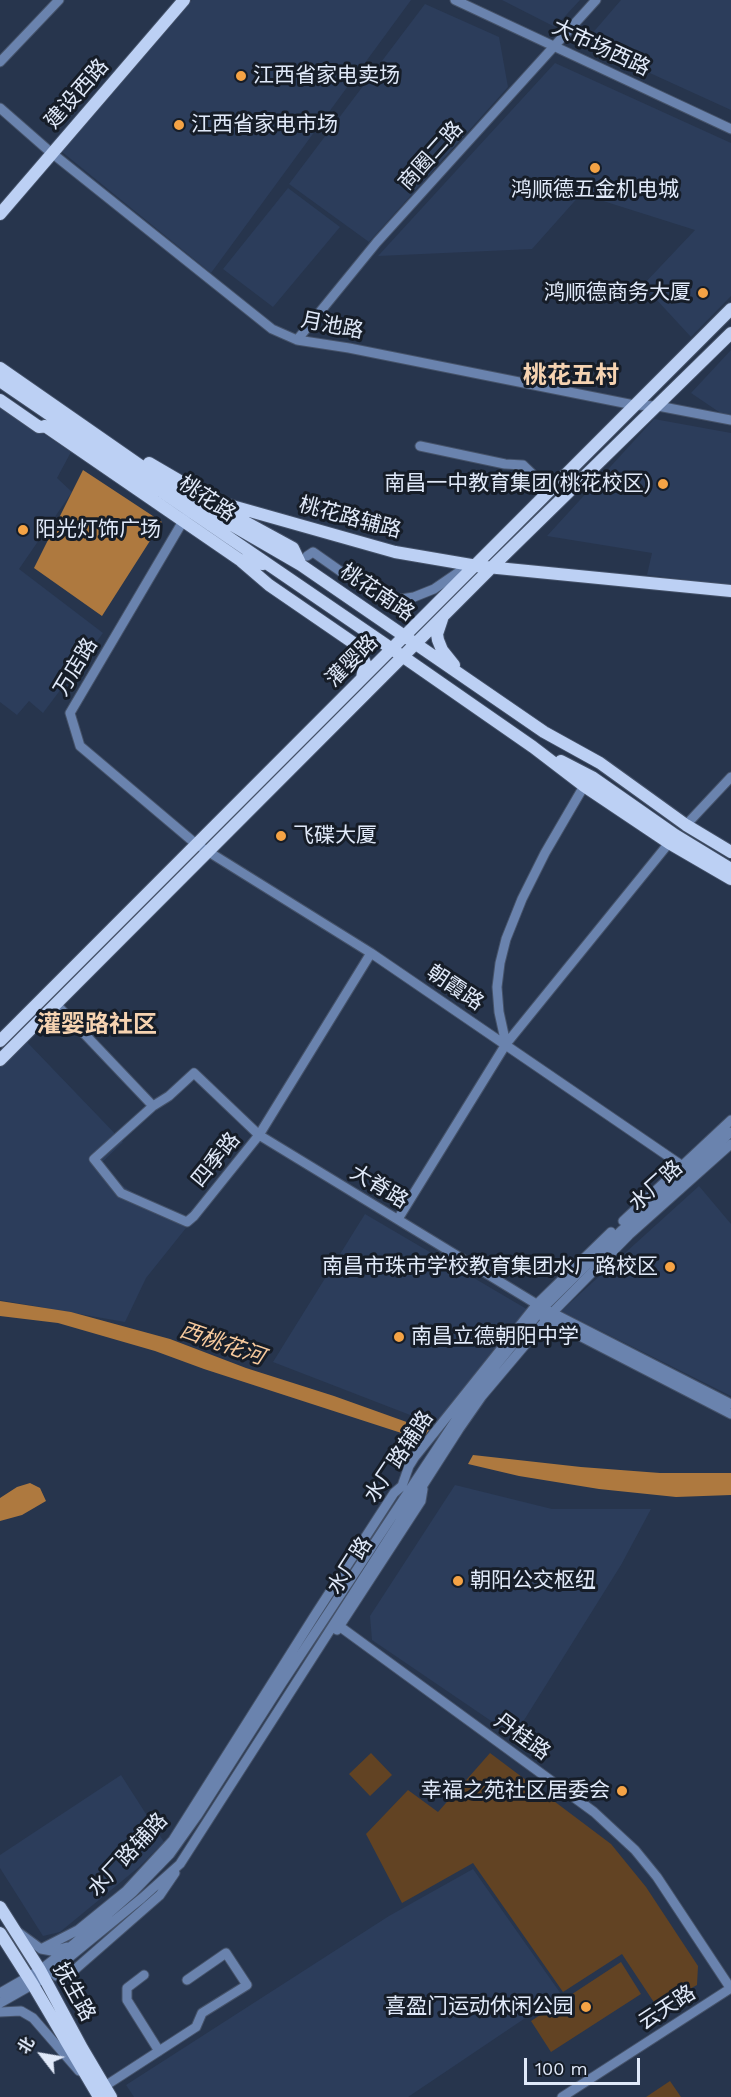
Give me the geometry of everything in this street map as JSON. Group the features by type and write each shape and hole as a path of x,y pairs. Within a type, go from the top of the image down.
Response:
{"main road":[{"name":"建设西路","path":"0,214 177,0"},
{"name":"建设西路","path":"0,206 184,0"},
{"name":"灌婴路","path":"0,1041 731,309"},
{"name":"灌婴路","path":"0,1060 492,567 731,333"},
{"name":"桃花路辅路","path":"0,361 148,462 225,504 395,552 473,565 731,591"},
{"name":"桃花南路","path":"0,368 66,421 194,503 304,560 466,679 544,732 600,763 686,825 731,852"},
{"name":"桃花路","path":"0,381 66,421 187,516 269,565 392,649"},
{"path":"0,400 39,427 66,421 293,548 304,560"},
{"path":"45,426 187,516 269,585 352,642 360,651 365,663 362,678"},
{"path":"240,560 269,565"},
{"path":"444,616 437,634 438,640 448,659 466,679"},
{"name":"桃花南路","path":"392,649 533,747 590,779"},
{"path":"544,732 590,779 669,843 731,879"},
{"path":"590,779 731,864"},
{"path":"590,779 731,869"},
{"name":"抚生路","path":"0,1907 47,1974 51,1990 103,2092"},
{"name":"抚生路","path":"0,1933 103,2092"}],"street":[{"path":"0,62 59,0"},
{"name":"大市场西路","path":"455,0 731,129"},
{"name":"商圈二路","path":"297,340 377,242 596,0"},
{"name":"月池路","path":"0,108 50,151 270,327 297,340 349,348 634,405 658,406 731,420"},
{"path":"420,446 505,464 523,465 550,491"},
{"name":"万店路","path":"187,516 70,713 80,746 196,844"},
{"path":"262,531 270,516"},
{"path":"304,560 313,552 377,597 388,601 414,597 434,589 473,565"},
{"path":"686,825 731,777"},
{"path":"506,1044 499,1012 497,987 506,939 522,899 545,853 590,779"},
{"path":"398,1219 506,1044 669,843"},
{"name":"朝霞路","path":"196,844 371,953 689,1170"},
{"name":"四季路","path":"153,1106 94,1159 121,1193 187,1221 194,1216 260,1135 371,953"},
{"path":"56,1004 153,1106"},
{"name":"大脊路","path":"153,1106 169,1096 194,1072 260,1135 398,1219 543,1312 731,1414"},
{"path":"689,1170 731,1120"},
{"name":"水厂路","path":"47,1974 75,1943 133,1892 170,1854 475,1391 543,1312 622,1230 731,1132"},
{"name":"水厂路","path":"689,1170 731,1143"},
{"name":"水厂路辅路","path":"41,1949 78,1930 118,1897 173,1840 315,1615 394,1493 402,1486 409,1466 543,1312 577,1293 632,1239 731,1149"},
{"name":"大脊路","path":"543,1312 731,1404"},
{"name":"水厂路","path":"0,1993 47,1974 60,1965 180,1864 298,1679 337,1625 423,1485 482,1396 543,1312"},
{"name":"丹桂路","path":"337,1625 594,1812 635,1850 657,1877 731,1989"},
{"name":"水厂路辅路","path":"47,1974 72,1972 160,1895 273,1719"},
{"path":"12,1927 41,1949 59,1950 75,1943"},
{"path":"0,2012 21,2011 33,2018 103,2092 195,2027 202,2013 247,1985 226,1953 187,1980"},
{"path":"144,1975 127,1988 128,2000 159,2051"},
{"name":"水厂路","path":"0,2003 31,1981"},
{"name":"云天路","path":"562,2097 731,1989"},
{"path":"0,2019 8,2016 33,2018"}],"shaded area":[{"name":"江西省家电卖场","path":"192,0 411,0 211,273 61,151"},
{"path":"502,0 580,0 555,27"},
{"path":"621,0 731,0 731,110 584,43"},
{"path":"425,4 499,37 508,87 369,242 289,184"},
{"name":"鸿顺德五金机电城","path":"555,63 731,143 731,296 691,337 643,285 695,230 581,194 532,249 378,256"},
{"path":"288,188 340,227 273,307 223,269"},
{"path":"731,350 731,415 722,414 691,393"},
{"name":"阳光灯饰广场","path":"0,405 71,452 57,478 72,492 19,569 103,633 43,713 29,701 17,715 0,702"},
{"name":"南昌一中教育集团(桃花校区)","path":"654,419 731,433 731,585 647,575 652,553 547,536"},
{"path":"83,470 162,522 102,616 34,568"},
{"path":"26,1041 123,1142 96,1168 186,1228 146,1278 125,1322 0,1300 0,1067"},
{"name":"南昌市珠市学校教育集团水厂路校区","path":"699,1186 731,1224 731,1396 561,1311"},
{"name":"南昌立德朝阳中学","path":"365,1214 530,1311 436,1425 273,1362"},
{"path":"0,1301 71,1312 170,1339 246,1368 429,1430 423,1440 155,1351 58,1323 0,1316"},
{"path":"473,1455 660,1473 731,1473 731,1495 676,1497 599,1489 519,1476 468,1464"},
{"path":"30,1483 40,1488 46,1501 22,1515 0,1521 0,1498 17,1487"},
{"path":"455,1485 552,1509 651,1509 621,1565 521,1725 503,1729 372,1640 370,1616"},
{"path":"371,1753 392,1775 370,1796 349,1774"},
{"path":"490,1753 611,1844 646,1887 698,1966 697,1985 657,2007 622,1954 563,1992 473,1863 402,1903 366,1834 408,1790 438,1812"},
{"path":"121,1775 164,1842 139,1867 60,1932 43,1936 0,1868 0,1855"},
{"path":"473,1869 561,1994 408,2097 134,2097 126,2085 389,1916"},
{"name":"喜盈门运动休闲公园","path":"621,1962 641,1994 551,2052 531,2021"},
{"path":"670,2081 681,2097 646,2097"}],"place":[{"name":"江西省家电卖场","path":"241,76"},
{"name":"江西省家电市场","path":"179,125"},
{"name":"鸿顺德五金机电城","path":"595,168"},
{"name":"鸿顺德商务大厦","path":"703,293"},
{"name":"南昌一中教育集团(桃花校区)","path":"663,484"},
{"name":"阳光灯饰广场","path":"23,530"},
{"name":"飞碟大厦","path":"281,836"},
{"name":"南昌市珠市学校教育集团水厂路校区","path":"670,1267"},
{"name":"南昌立德朝阳中学","path":"399,1337"},
{"name":"朝阳公交枢纽","path":"458,1581"},
{"name":"幸福之苑社区居委会","path":"622,1791"},
{"name":"喜盈门运动休闲公园","path":"586,2007"}],"district":[{"name":"桃花五村","path":"571,376"},
{"name":"灌婴路社区","path":"97,1025"}],"water label":[{"name":"西桃花河","path":"222,1344"}]}
